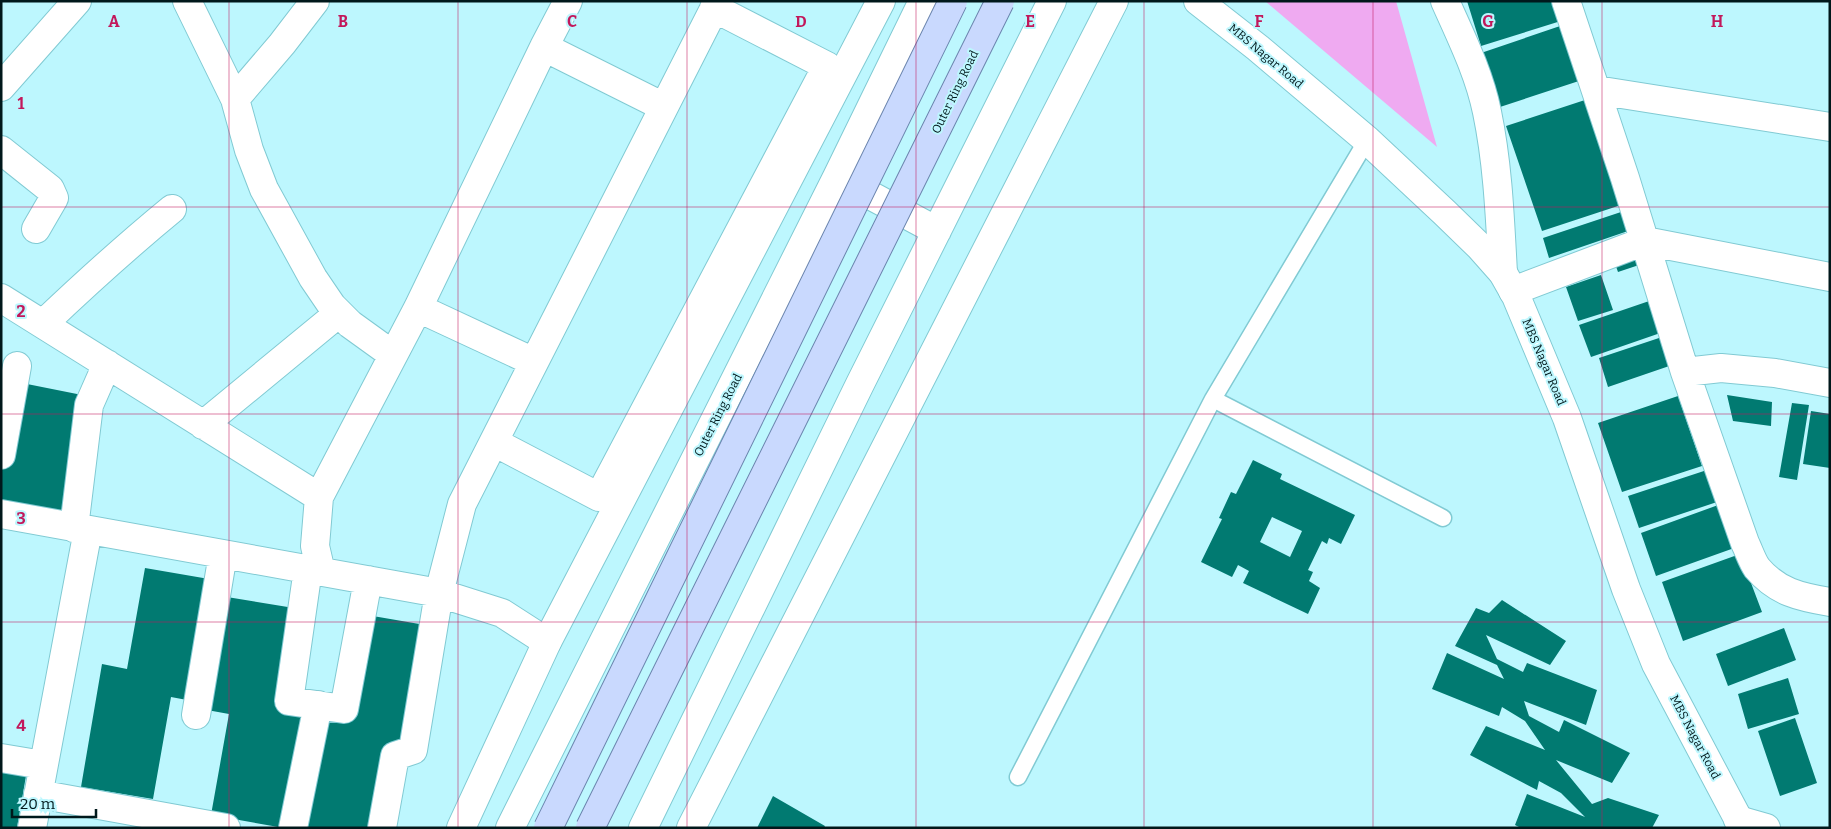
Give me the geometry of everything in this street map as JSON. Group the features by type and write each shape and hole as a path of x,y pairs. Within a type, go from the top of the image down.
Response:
{"main road":[{"path":"548,828 952,1"},
{"name":"Outer Ring Road","path":"590,828 1000,1"}],"street":[{"path":"1,87 77,1"},
{"path":"186,1 235,99 249,150 264,189 313,278 339,313 350,324 393,355"},
{"path":"235,99 282,44 315,1"},
{"path":"368,580 344,709 288,700 314,570 319,497 418,308 568,1"},
{"path":"462,828 547,642 881,1"},
{"name":"Outer Ring Road","path":"510,828 837,177 923,1"},
{"path":"643,828 1052,1"},
{"path":"691,828 1114,1"},
{"name":"MBS Nagar Road","path":"1198,1 1258,48 1366,140 1446,213 1480,247 1508,282 1567,418 1626,590 1656,664 1740,824"},
{"path":"1445,1 1471,59 1487,112 1497,178 1508,282 1645,241 1830,277"},
{"path":"1566,1 1645,241 1685,372 1745,543 1756,566 1778,588 1807,598 1830,602"},
{"path":"382,828 395,756 413,750 439,593 462,504 716,5 827,66 599,497 494,442"},
{"path":"544,48 664,107"},
{"path":"1596,90 1830,126"},
{"path":"1,150 50,190 54,198 36,229"},
{"path":"837,177 937,231"},
{"path":"44,324 96,273 172,209"},
{"path":"1,298 319,497"},
{"path":"418,308 534,362"},
{"path":"203,425 339,313"},
{"path":"32,828 81,529 89,405 107,364"},
{"path":"1,455 17,366"},
{"path":"1685,372 1722,368 1775,373 1830,383"},
{"path":"1,514 439,593 502,614 547,642"},
{"path":"196,715 223,554"},
{"path":"293,828 318,705"},
{"path":"1,758 43,765"},
{"path":"38,794 155,822 226,828"},
{"path":"1740,824 1766,828"}],"lane":[{"path":"1018,777 1213,399 1366,140"},
{"path":"1213,399 1442,518"}],"shaded area":[{"path":"1265,1 1396,1 1437,147"}],"building":[{"path":"1467,1 1558,1 1564,20 1481,46"},
{"path":"1566,24 1585,79 1500,107 1481,53"},
{"path":"1588,99 1624,204 1542,231 1506,126"},
{"path":"1624,211 1631,230 1549,258 1543,238"},
{"path":"1638,249 1642,264 1618,272 1613,258"},
{"path":"1601,275 1613,310 1578,321 1566,287"},
{"path":"1658,298 1669,330 1591,357 1579,325"},
{"path":"1668,335 1678,363 1608,387 1599,358"},
{"path":"17,382 82,395 63,519 1,507 1,472"},
{"path":"1727,395 1772,402 1771,426 1733,421"},
{"path":"1678,396 1702,466 1622,492 1598,423"},
{"path":"1792,403 1809,405 1797,480 1779,477"},
{"path":"1811,411 1830,414 1830,468 1803,464"},
{"path":"1253,460 1282,474 1280,479 1355,515 1341,544 1329,538 1327,544 1322,541 1308,570 1313,572 1309,581 1320,588 1308,614 1243,583 1249,571 1238,565 1232,577 1201,562 1222,519 1219,518 1231,492 1236,494","holes":["1272,517 1302,531 1290,557 1260,542"]},
{"path":"1710,469 1720,501 1639,528 1628,496"},
{"path":"1721,504 1737,547 1656,576 1641,533"},
{"path":"1740,554 1762,612 1683,641 1662,582"},
{"path":"145,568 209,579 187,700 171,697 153,799 81,787 102,664 127,669"},
{"path":"227,597 300,609 305,711 284,828 211,815 229,714 207,710"},
{"path":"1502,600 1566,641 1550,665 1486,635 1497,659 1523,672 1527,663 1597,690 1586,725 1524,701 1529,716 1559,732 1564,720 1630,753 1612,783 1556,760 1592,804 1608,798 1659,815 1652,828 1521,828 1515,825 1527,794 1585,817 1561,793 1539,781 1537,790 1470,755 1486,726 1545,750 1525,721 1502,707 1499,716 1432,689 1447,653 1504,679 1497,665 1455,646 1476,608 1489,613"},
{"path":"367,615 431,626 378,828 304,828 325,711 350,715"},
{"path":"1784,628 1796,660 1728,686 1716,654"},
{"path":"1788,678 1799,714 1748,729 1738,694"},
{"path":"1795,718 1817,783 1780,796 1758,731"},
{"path":"1,766 27,770 17,828 1,828"},
{"path":"773,796 825,826 824,828 757,828"}]}
